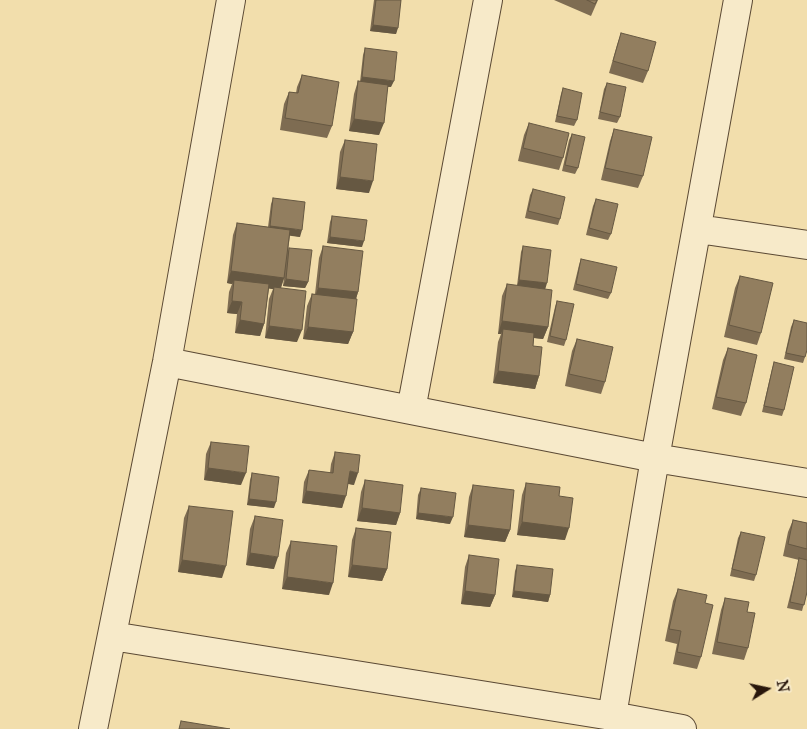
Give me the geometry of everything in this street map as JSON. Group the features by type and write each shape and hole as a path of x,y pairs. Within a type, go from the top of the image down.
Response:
{"street":[{"path":"93,729 167,362 231,0"},
{"path":"411,410 488,0"},
{"path":"612,716 655,458 738,0"},
{"path":"698,229 807,245"},
{"path":"167,362 655,458 807,482"},
{"path":"112,636 612,716 682,729"}],"building":[{"path":"376,0 401,0 398,28 373,25"},
{"path":"587,0 597,0 595,4"},
{"path":"621,33 656,42 648,71 613,61"},
{"path":"365,48 397,52 394,81 362,77"},
{"path":"302,75 339,82 332,126 285,118 289,92 298,93"},
{"path":"358,81 388,85 384,123 354,119"},
{"path":"607,83 626,87 620,117 600,112"},
{"path":"563,88 582,93 577,120 557,116"},
{"path":"529,123 569,133 563,158 523,148"},
{"path":"614,129 652,137 643,176 605,168"},
{"path":"572,134 585,137 578,168 565,165"},
{"path":"345,140 377,144 373,181 340,177"},
{"path":"533,189 565,197 560,219 528,211"},
{"path":"273,198 305,202 302,230 270,226"},
{"path":"596,199 618,204 611,234 589,228"},
{"path":"332,216 367,220 364,241 330,237"},
{"path":"237,223 290,230 284,278 231,271"},
{"path":"323,246 363,251 358,292 318,288"},
{"path":"523,246 551,250 547,283 519,280"},
{"path":"289,248 312,250 308,282 286,279"},
{"path":"581,259 617,267 611,293 576,284"},
{"path":"740,276 773,283 761,333 729,325"},
{"path":"234,280 269,284 264,324 240,320 242,302 232,301"},
{"path":"507,284 552,290 548,327 502,321"},
{"path":"274,287 306,291 302,330 269,326"},
{"path":"312,294 357,299 353,332 308,327"},
{"path":"557,301 574,304 566,340 550,336"},
{"path":"794,320 807,323 807,350 805,357 786,353"},
{"path":"503,329 534,333 533,346 542,347 539,376 498,371"},
{"path":"577,339 613,347 605,382 569,374"},
{"path":"728,348 757,355 746,403 716,397"},
{"path":"774,362 794,367 784,410 764,406"},
{"path":"211,442 249,446 246,473 208,468"},
{"path":"335,452 360,455 358,473 350,471 346,496 306,491 309,470 333,473"},
{"path":"252,473 279,477 276,502 249,499"},
{"path":"365,480 403,485 400,513 362,508"},
{"path":"526,483 560,487 559,496 573,498 569,528 522,522"},
{"path":"473,485 514,490 510,530 468,525"},
{"path":"421,488 456,493 453,517 418,513"},
{"path":"189,506 233,511 226,566 182,560"},
{"path":"255,516 283,520 278,557 250,553"},
{"path":"793,520 807,523 807,549 788,544"},
{"path":"356,528 391,532 387,569 352,565"},
{"path":"741,532 765,537 756,575 732,569"},
{"path":"291,541 337,546 333,583 287,577"},
{"path":"469,555 499,559 495,595 465,591"},
{"path":"799,558 807,560 807,592 804,605 790,602"},
{"path":"517,565 553,569 550,595 514,591"},
{"path":"678,589 707,595 705,603 713,605 701,657 677,652 681,631 669,629"},
{"path":"725,598 749,602 747,612 755,613 748,648 717,642"},
{"path":"181,721 230,729 179,729"}]}
